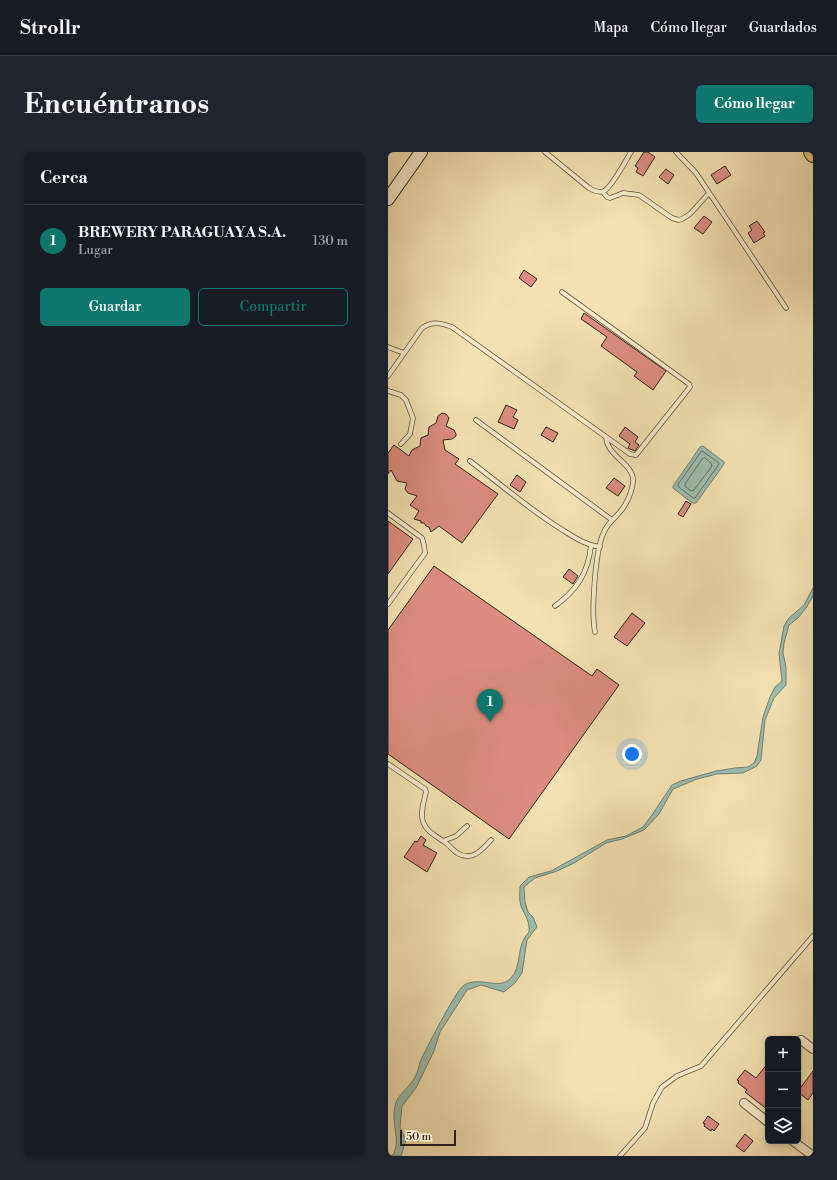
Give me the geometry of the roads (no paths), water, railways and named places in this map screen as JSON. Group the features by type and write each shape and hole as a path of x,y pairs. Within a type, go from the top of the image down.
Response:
{"main road":[{"path":"388,199 421,152"}],"street":[{"path":"801,1040 813,1049"},
{"path":"744,1103 765,1120"},
{"path":"797,1144 813,1156"}],"lane":[{"path":"546,152 589,188 595,191 603,192 610,198 623,193 639,195 672,218 679,220 690,214 710,193"},
{"path":"603,192 609,187 631,152"},
{"path":"676,152 696,173 786,308"},
{"path":"388,376 422,328 428,324 442,323 458,332 630,454 636,454 690,387 686,381 562,292"},
{"path":"388,347 404,353"},
{"path":"388,391 401,395 411,409 413,418 410,434 401,444"},
{"path":"476,420 612,520"},
{"path":"595,632 593,623 594,588 600,547 604,532 612,520 620,512 629,497 633,484 632,473 608,448 606,437"},
{"path":"470,461 544,518 583,542 591,546 600,547"},
{"path":"388,513 422,538 425,553 388,604"},
{"path":"555,606 567,597 584,575 590,560 591,546"},
{"path":"388,764 424,787 426,792 422,813 423,822 430,832 458,853 472,855 479,853 491,840"},
{"path":"443,841 456,836 467,826"},
{"path":"620,1156 645,1128 653,1103 662,1087 677,1076 701,1066 813,936"}],"water":[{"path":"703,446 724,462 724,464 696,503 692,503 673,488 673,486 700,447"},
{"path":"813,588 813,596 806,608 798,618 789,625 783,653 786,667 786,685 774,698 765,720 761,760 757,766 743,773 717,774 697,779 673,789 659,814 644,830 622,839 606,843 574,863 557,871 535,878 524,887 525,902 528,912 533,917 537,927 527,940 522,973 515,983 504,992 481,985 467,990 440,1032 434,1051 416,1088 402,1106 400,1127 406,1140 401,1156 392,1156 396,1143 394,1115 397,1100 415,1077 428,1046 460,989 464,985 476,982 505,982 514,974 522,944 529,932 528,922 520,904 520,886 529,877 551,871 607,840 626,836 643,827 672,785 716,771 748,767 754,763 757,756 763,717 775,687 782,681 779,654 784,626 788,619 804,605"}],"place":[{"name":"BREWERY PARAGUAYA S.A.","path":"490,722"}]}
